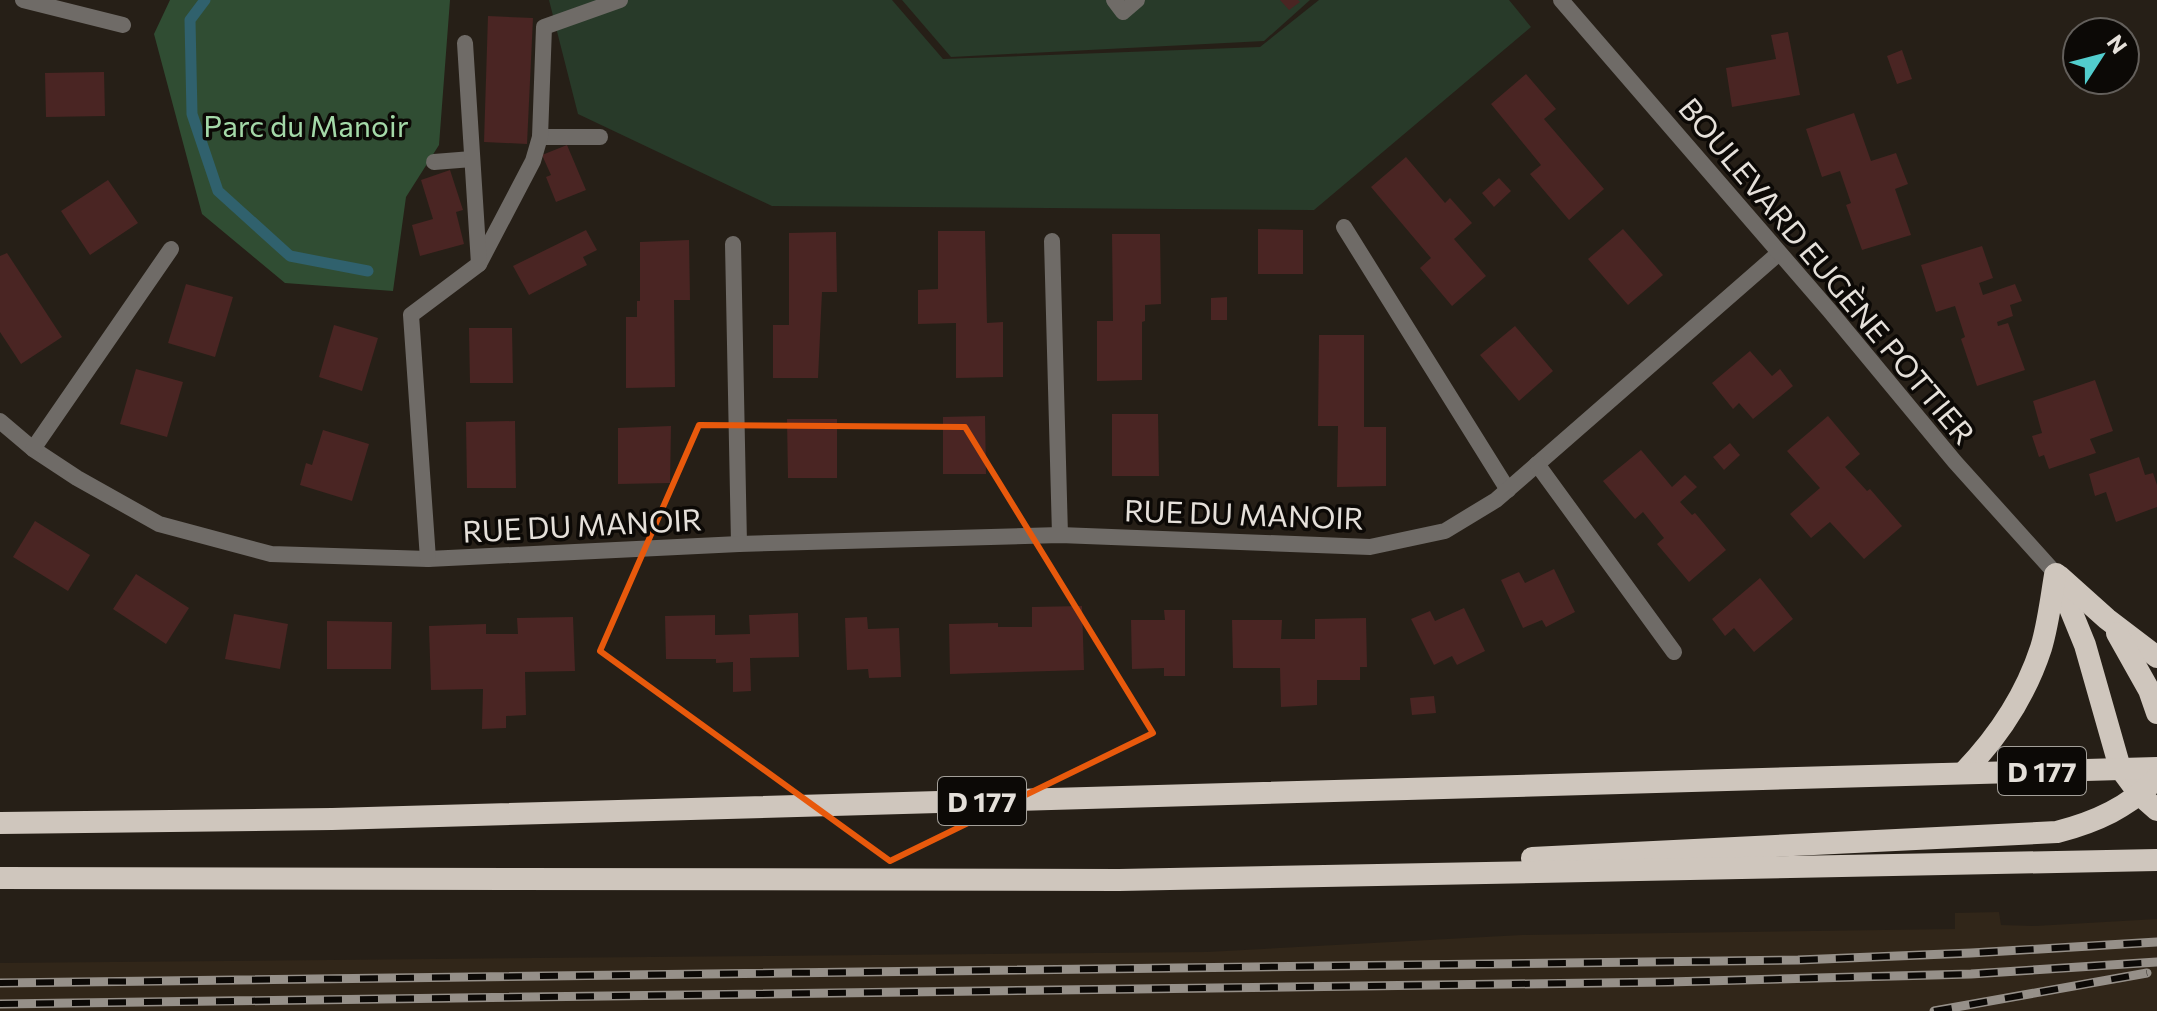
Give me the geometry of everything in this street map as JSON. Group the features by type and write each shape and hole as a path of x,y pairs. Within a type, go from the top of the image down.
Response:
{"highway":[{"path":"2056,574 2157,657"},
{"path":"2056,574 2085,645 2120,768 2149,802"},
{"path":"1963,773 2006,724 2026,687 2042,646 2056,574"},
{"path":"2107,619 2125,644 2149,690 2157,713"},
{"name":"D 177","path":"0,823 332,819 2157,768"},
{"path":"2149,802 2157,778"},
{"path":"1119,880 2057,832 2149,802"},
{"path":"0,878 1119,880 2157,860"}],"street":[{"path":"23,0 123,25"},
{"path":"479,264 533,161 540,137 544,27 588,5 620,0"},
{"path":"1114,0 1123,12 1137,0"},
{"name":"BOULEVARD EUGÈNE POTTIER","path":"1561,0 1955,462 2056,574"},
{"path":"465,43 479,264"},
{"path":"540,137 600,137"},
{"path":"434,162 472,159"},
{"path":"1344,227 1508,490"},
{"path":"1052,241 1060,535"},
{"name":"RUE DU MANOIR","path":"733,244 739,544"},
{"path":"33,449 171,249"},
{"name":"RUE DU MANOIR","path":"0,421 33,449 77,478 159,524 271,554 428,559 739,544 1060,535 1370,547 1445,531 1496,500 1779,253"},
{"name":"RUE DU MANOIR","path":"428,559 411,315 479,264"},
{"path":"1537,464 1674,652"}],"highlighted area":[{"path":"699,425 965,427 1153,733 890,861 600,651"}],"shaded area":[{"path":"1999,912 2001,925 2157,919 2157,1011 0,1011 0,963 1207,952 1522,935 1955,929 1955,913"}],"green space":[{"name":"Parc du Manoir","path":"170,0 450,0 439,145 406,197 393,291 285,283 202,214 154,34"},
{"path":"549,0 892,0 943,59 1260,47 1319,0 1509,0 1531,27 1314,210 772,206 578,114"},
{"path":"902,0 1310,0 1264,41 951,57"}],"building":[{"path":"1280,0 1298,0 1300,2 1289,10"},
{"path":"488,16 533,18 527,144 484,142"},
{"path":"1788,32 1800,95 1732,107 1726,68 1776,59 1771,35"},
{"path":"1902,50 1912,79 1897,84 1887,56"},
{"path":"104,72 105,116 46,117 45,73"},
{"path":"1526,74 1556,109 1544,119 1604,189 1569,220 1530,174 1541,165 1491,104"},
{"path":"1854,113 1871,161 1896,153 1908,184 1895,189 1911,235 1862,250 1846,205 1851,203 1840,171 1822,177 1806,129"},
{"path":"567,145 586,190 556,202 546,177 551,175 542,155"},
{"path":"1406,157 1445,203 1450,198 1472,223 1454,239 1486,276 1452,306 1420,268 1431,258 1371,187"},
{"path":"450,170 463,210 456,212 464,244 420,256 412,225 433,219 421,180"},
{"path":"1499,178 1511,191 1494,207 1482,193"},
{"path":"108,180 138,223 90,255 61,211"},
{"path":"1258,229 1303,230 1303,274 1258,274"},
{"path":"1623,229 1663,275 1628,305 1588,259"},
{"path":"586,230 597,250 583,257 587,265 529,295 513,266"},
{"path":"938,231 985,231 987,323 1003,322 1003,377 956,378 956,323 918,324 918,290 938,289"},
{"path":"836,232 837,292 822,292 818,378 773,378 773,325 789,325 789,233"},
{"path":"1112,234 1160,234 1161,304 1145,305 1142,380 1097,381 1097,321 1113,321"},
{"path":"689,240 690,300 674,300 675,387 626,388 626,317 637,317 637,301 640,301 640,242"},
{"path":"1982,246 1993,278 1979,283 1983,295 2015,284 2022,301 2010,305 2013,316 1997,322 1998,326 2008,323 2025,370 1977,386 1961,339 1965,337 1955,306 1936,312 1921,265"},
{"path":"7,253 62,337 21,364 0,332 0,256"},
{"path":"186,284 233,297 215,357 168,343"},
{"path":"1227,297 1227,320 1211,320 1211,298"},
{"path":"334,325 378,338 362,391 319,377"},
{"path":"1515,326 1553,371 1519,401 1480,355"},
{"path":"469,328 512,328 513,383 470,383"},
{"path":"1319,335 1364,335 1364,427 1386,427 1386,486 1337,487 1338,426 1318,426"},
{"path":"1750,351 1772,376 1780,369 1793,386 1753,419 1739,403 1733,409 1712,383"},
{"path":"136,369 183,382 167,437 120,424"},
{"path":"2095,380 2113,431 2090,439 2096,453 2049,469 2044,455 2039,457 2032,436 2042,433 2033,401"},
{"path":"1112,414 1158,414 1159,476 1112,476"},
{"path":"985,416 986,474 943,474 943,417"},
{"path":"1828,416 1860,454 1845,467 1867,491 1870,489 1902,526 1864,559 1830,522 1811,538 1790,514 1820,488 1787,451"},
{"path":"787,419 837,419 837,478 788,478"},
{"path":"515,421 516,488 467,488 466,422"},
{"path":"671,426 670,483 618,484 618,428"},
{"path":"323,430 369,444 352,501 300,485 306,463 312,465"},
{"path":"1730,443 1740,455 1724,470 1713,457"},
{"path":"1641,450 1672,487 1685,475 1697,487 1680,502 1692,515 1695,513 1726,550 1689,582 1657,544 1664,538 1643,512 1635,519 1603,481"},
{"path":"2139,457 2145,475 2153,473 2157,485 2157,507 2116,522 2106,492 2095,496 2089,474"},
{"path":"35,521 90,555 68,591 13,557"},
{"path":"1554,569 1575,612 1546,627 1542,620 1523,628 1501,580 1519,572 1525,583"},
{"path":"136,574 189,608 166,644 113,609"},
{"path":"1760,578 1793,619 1754,652 1734,628 1725,636 1712,619"},
{"path":"1082,606 1084,670 950,674 949,624 998,623 998,627 1032,627 1032,607"},
{"path":"1464,608 1485,651 1457,665 1452,656 1434,665 1411,619 1430,611 1435,621"},
{"path":"1164,610 1185,610 1185,676 1164,676 1164,668 1132,669 1131,620 1165,620"},
{"path":"798,613 799,657 750,658 751,691 733,692 733,662 666,659 665,616 715,615 715,635 750,634 749,615"},
{"path":"234,614 288,624 280,669 225,659"},
{"path":"573,617 575,671 525,672 526,715 506,716 506,728 482,729 483,689 431,690 429,626 486,624 486,634 518,634 517,618"},
{"path":"867,617 868,629 899,628 901,677 869,678 868,669 847,670 845,618"},
{"path":"1366,618 1367,667 1360,667 1360,680 1317,680 1317,705 1281,707 1280,668 1233,668 1232,620 1282,620 1281,639 1315,639 1315,619"},
{"path":"327,621 392,622 391,669 327,669"},
{"path":"1434,696 1436,713 1412,715 1410,698"}],"waterway":[{"path":"205,0 190,20 192,114 218,191 290,256 368,271"}],"railway":[{"path":"0,983 1798,960 2157,942"},
{"path":"0,1004 1668,982 1971,974 2157,962"},
{"path":"1934,1011 2147,973"}]}
